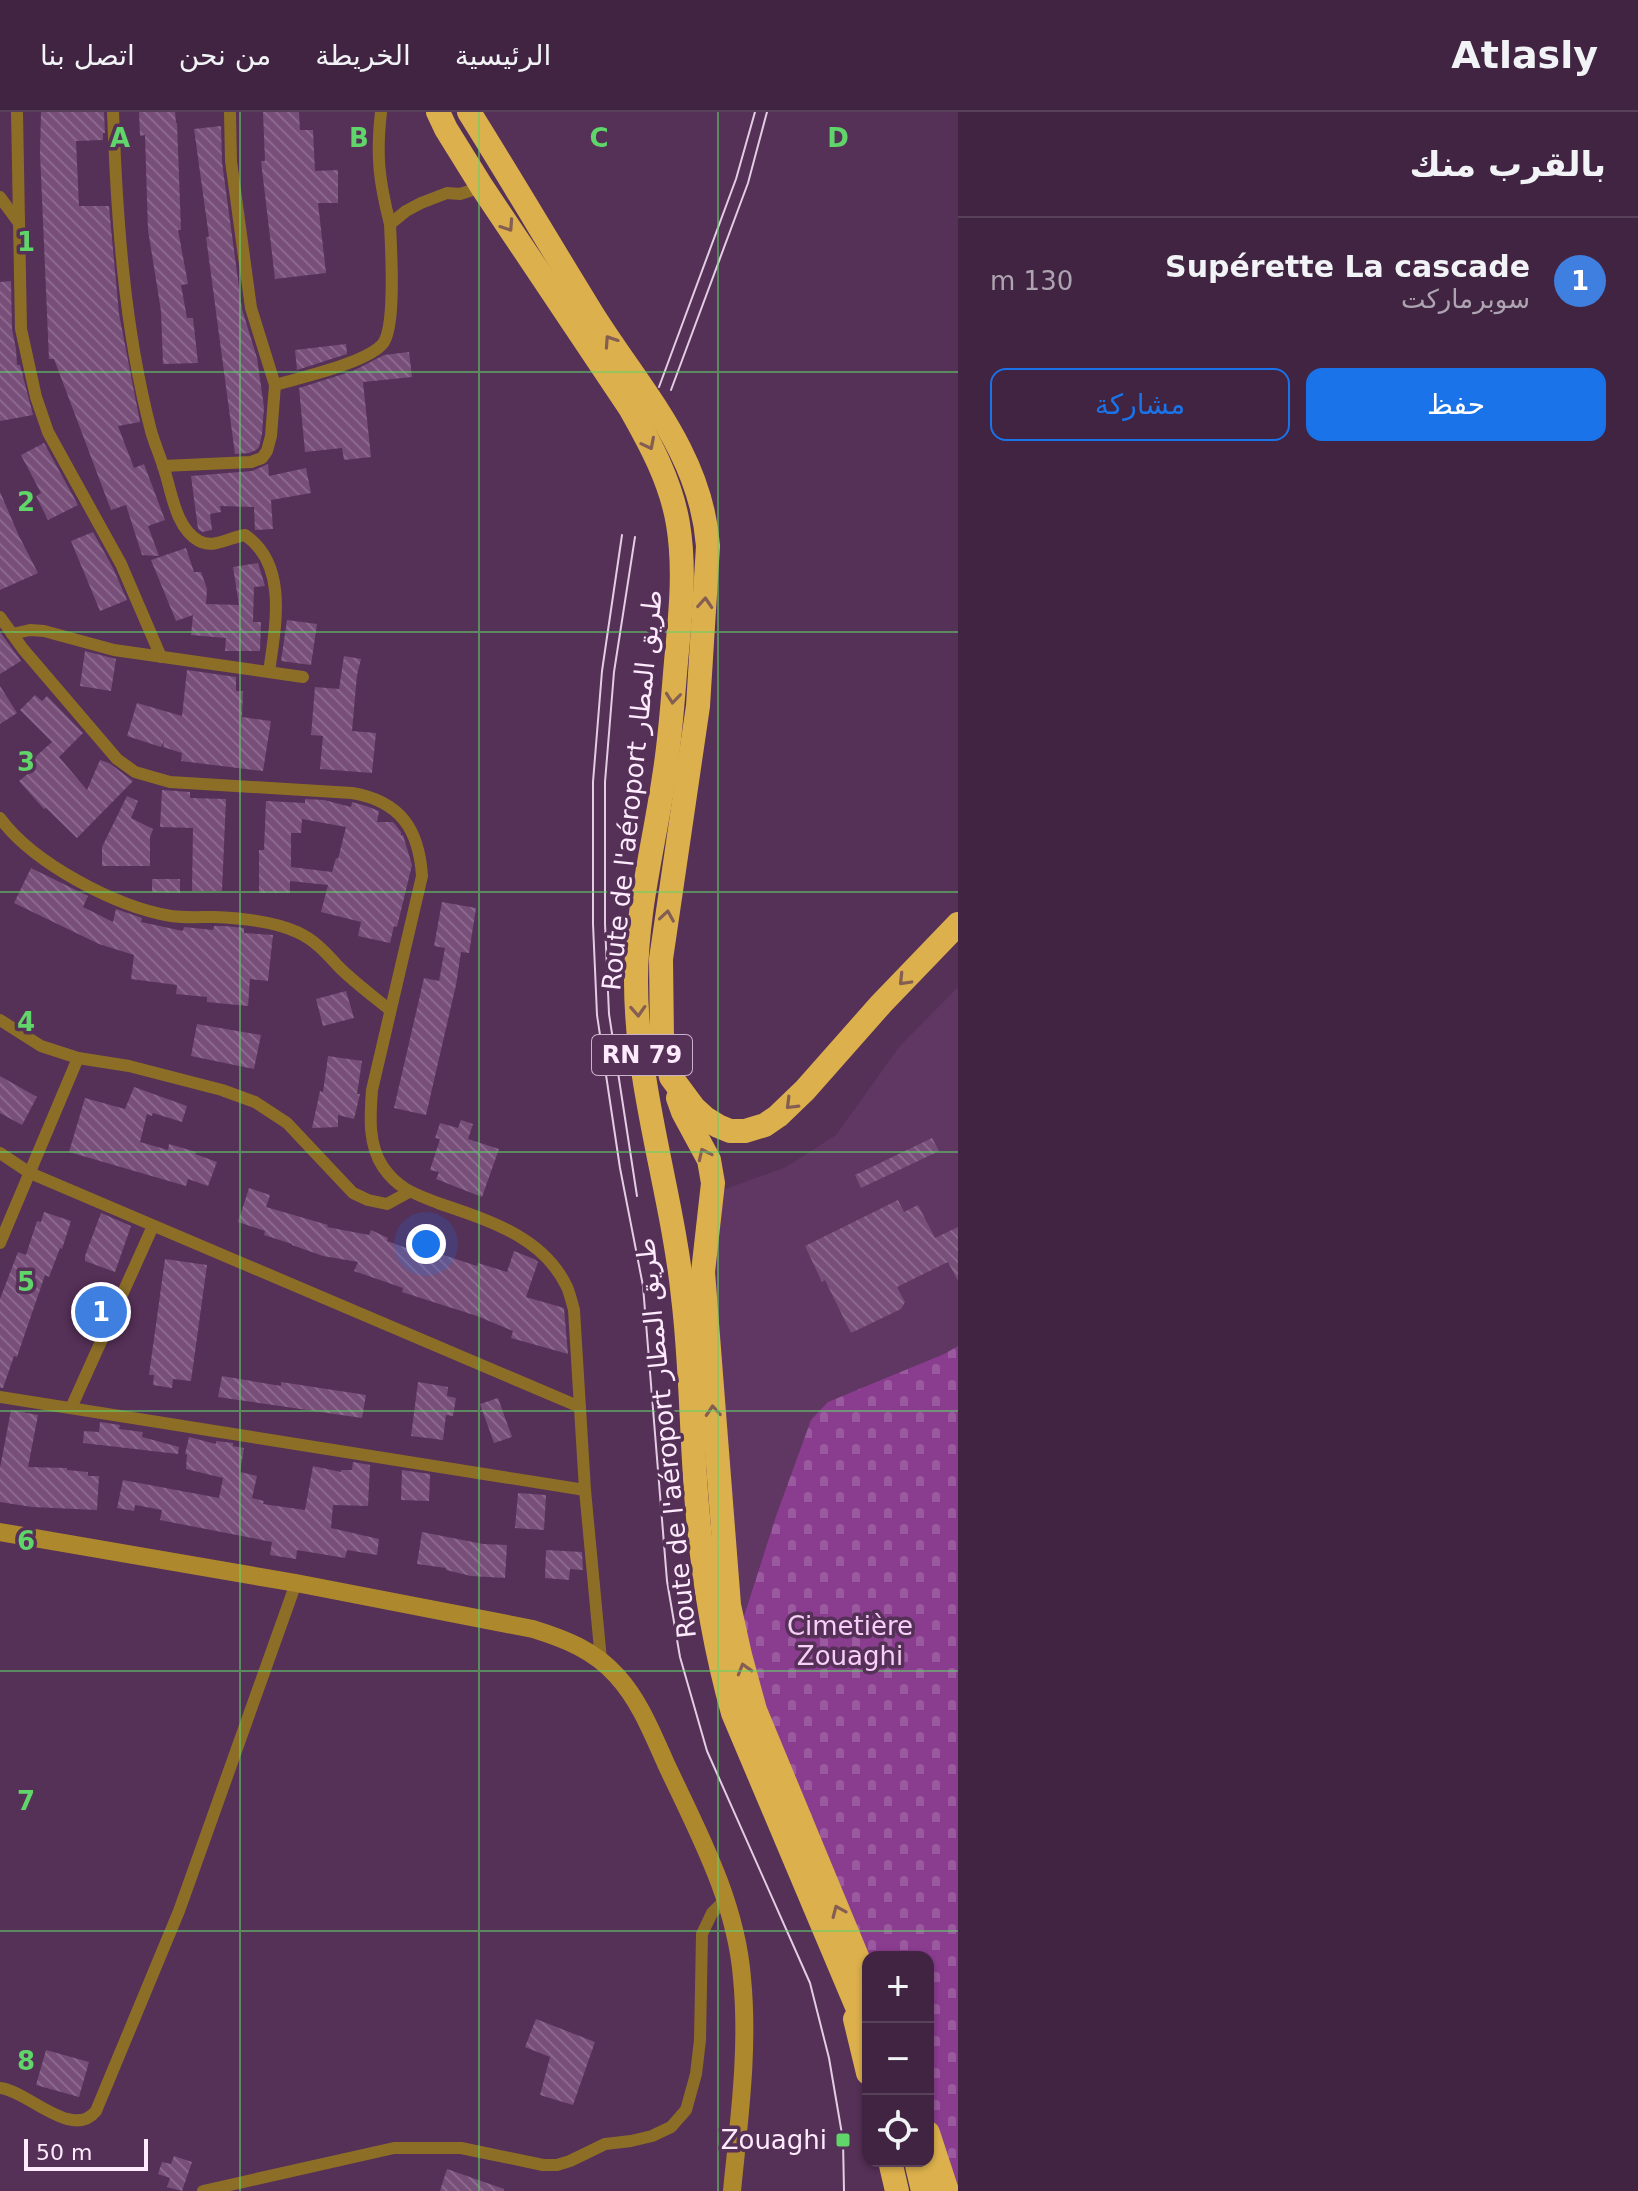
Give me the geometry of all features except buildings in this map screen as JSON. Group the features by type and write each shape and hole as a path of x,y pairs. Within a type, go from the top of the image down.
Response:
{"highway":[{"name":"Route de l'aéroport طريق المطار","path":"438,112 482,187 630,408 666,479 678,524 682,571 676,664 665,775 646,881 637,967 638,1020 645,1087 683,1297 698,1517 711,1620 733,1713 864,2023"},
{"name":"Route de l'aéroport طريق المطار","path":"469,112 595,318 683,453 699,492 706,522 708,546 698,706 661,959 662,1039 671,1077 694,1108 718,1126 730,1131 745,1131 765,1125 805,1090 871,1014 958,924"},
{"path":"671,1077 683,1112 709,1160 713,1183 703,1272 729,1605 734,1630 755,1710 862,1969"},
{"name":"RN 79","path":"843,1974 862,2049"},
{"path":"934,2151 947,2191"},
{"path":"891,2167 897,2191"},
{"path":"917,2167 923,2191"}],"street":[{"path":"17,112 21,329 36,397 48,432 121,564 161,657"},
{"path":"113,112 123,280 135,359 151,433 187,531 200,542 208,543 245,535 262,550 272,575 277,610 269,672"},
{"path":"163,466 251,462 262,458 271,436 275,385 251,308 231,161 230,112"},
{"path":"275,385 351,362 373,353 384,342 390,324 390,224 378,171 381,112"},
{"path":"390,224 421,203 447,193 460,194 482,187"},
{"path":"0,197 19,223"},
{"path":"0,617 117,759 135,772 170,782 352,793 370,796 399,812 420,854 422,876 372,1090 372,1138 383,1166 409,1192 495,1223 531,1243 550,1260 567,1287 574,1310 585,1490 601,1660"},
{"path":"12,634 44,631 114,650 303,677"},
{"path":"0,818 9,831 46,860 97,892 173,916 220,917 267,923 297,932 320,945 339,967 390,1010"},
{"path":"0,1020 41,1046 78,1058 143,1069 255,1102 287,1123 353,1193 368,1200 387,1204 409,1192"},
{"path":"0,1243 78,1058"},
{"path":"0,1153 30,1173 580,1407"},
{"path":"71,1408 153,1226"},
{"path":"0,1397 585,1490"},
{"path":"0,1532 296,1583 533,1629 570,1641 601,1660 618,1677 641,1710 709,1854 736,1937 745,2025 732,2191"},
{"path":"0,2088 8,2088 48,2111 74,2120 83,2121 96,2111 179,1911 296,1583"},
{"path":"203,2191 394,2148 461,2148 543,2165 557,2165 605,2144 642,2139 671,2127 686,2110 696,2074 700,2040 702,1934 712,1913 725,1900"}],"shaded area":[{"path":"958,987 958,1346 944,1354 775,1519 737,1638 690,1309 714,1193 786,1167 836,1135 899,1047"}],"green space":[{"name":"Cimetière Zouaghi","path":"958,1346 958,2191 934,2146 934,1951 866,1951 737,1638 811,1420 828,1402"}],"tram line":[{"path":"659,387 736,179 755,112"},
{"path":"671,390 748,183 767,112"},
{"path":"622,535 602,671 593,782 593,924 597,1015 620,1168 643,1286 667,1581 680,1657 707,1751 810,1983 829,2058 843,2140 844,2191"},
{"path":"635,537 614,672 605,782 605,924 609,1014 637,1196"}],"place":[{"name":"Supérette La cascade","path":"101,1312"},
{"name":"Zouaghi","path":"843,2140"}]}
